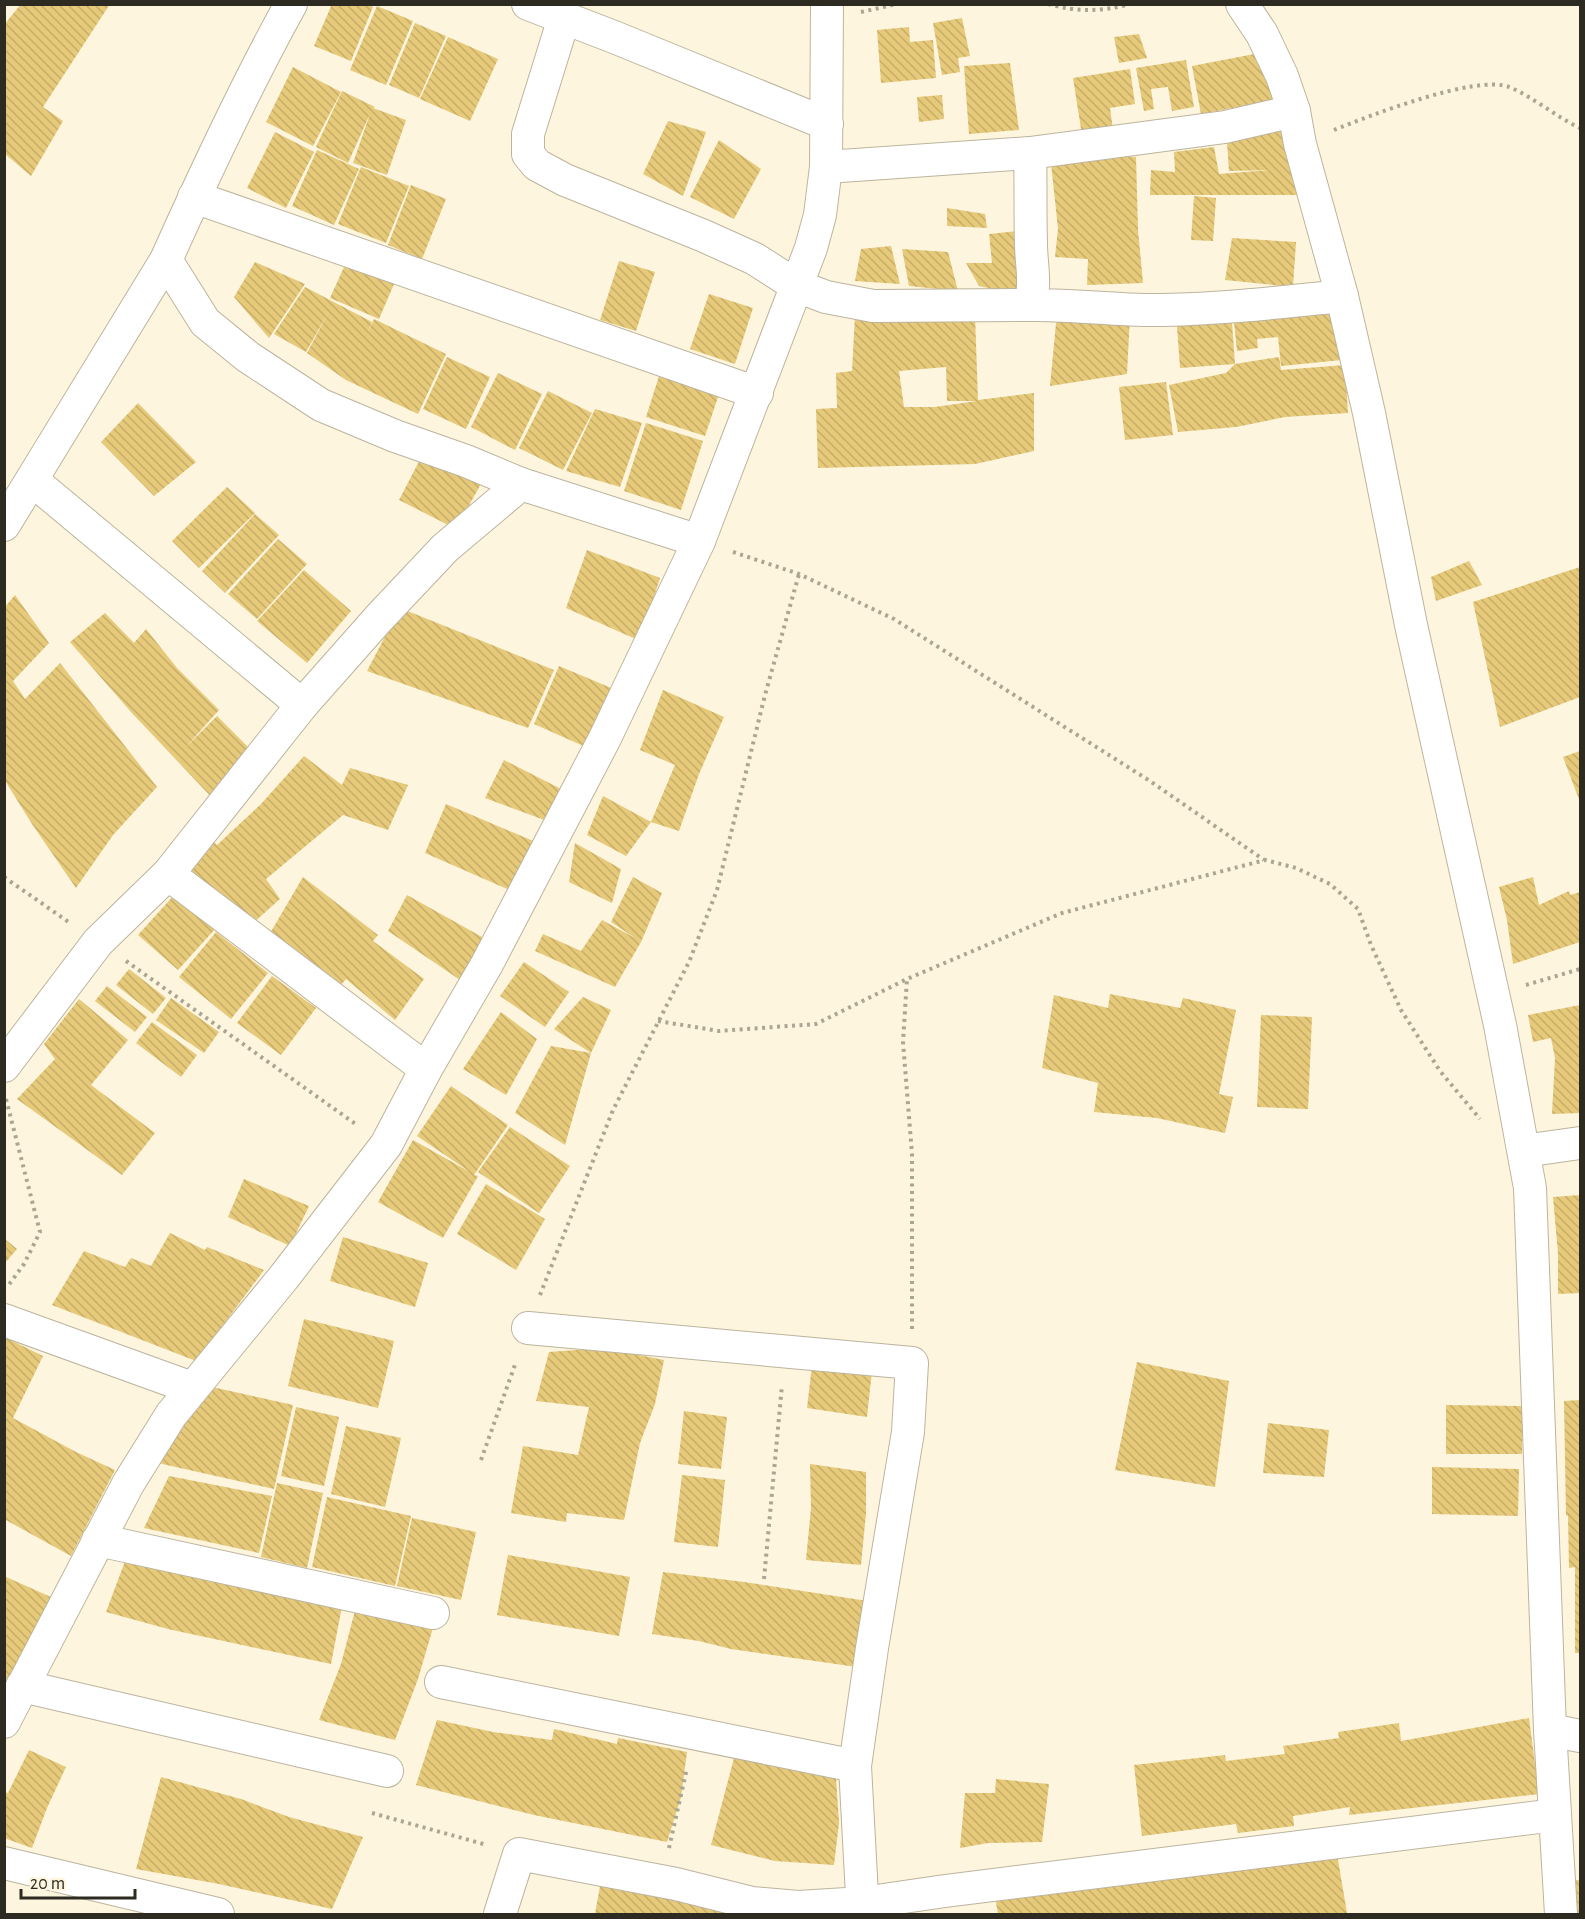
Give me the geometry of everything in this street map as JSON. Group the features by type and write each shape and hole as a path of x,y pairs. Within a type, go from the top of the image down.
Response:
{"street":[{"path":"4,525 166,260 246,90 291,4"},
{"path":"528,4 827,124"},
{"path":"4,1722 128,1484 171,1415 284,1277 386,1145 426,1069 487,964 605,738 699,541 811,248 820,215 826,167 827,4"},
{"path":"1242,4 1262,34 1282,76 1294,111 1300,144 1342,296 1370,413 1411,625 1493,994 1524,1151 1530,1188 1571,1737 1555,1815 1561,1914"},
{"path":"564,18 528,134 528,154 537,165 565,180 755,259 797,286 826,297 873,306 1029,305 1161,310 1234,307 1342,296"},
{"path":"826,167 1030,153 1128,142 1224,127 1294,111"},
{"path":"1029,305 1033,297 1030,153"},
{"path":"194,197 757,393"},
{"path":"166,260 205,322 248,357 321,405 521,484 699,541"},
{"path":"32,480 302,705"},
{"path":"4,1066 98,942 168,874 302,705 379,618 445,548 521,484"},
{"path":"168,874 426,1069"},
{"path":"1524,1151 1581,1143"},
{"path":"4,1320 192,1388"},
{"path":"528,1328 912,1363 908,1432 855,1766 863,1909"},
{"path":"98,1540 433,1613"},
{"path":"441,1682 855,1766"},
{"path":"22,1686 387,1771"},
{"path":"500,1914 519,1854 662,1881 752,1903 863,1909 956,1889 1555,1815"},
{"path":"4,1863 219,1914"}],"path":[{"path":"1048,4 1068,10 1087,11 1108,10 1130,4"},
{"path":"1300,144 1368,117 1468,86 1486,83 1498,83 1511,87 1543,108 1581,128"},
{"path":"699,541 799,574 894,620 1150,781 1265,860 1296,868 1330,884 1358,909 1371,945 1401,1010 1440,1071 1485,1126 1501,1140 1524,1151"},
{"path":"481,1460 528,1328 609,1120 689,962 717,890 765,695 799,574"},
{"path":"658,1022 719,1030 816,1024 907,979 1062,913 1265,860"},
{"path":"4,877 386,1145"},
{"path":"1493,994 1581,969"},
{"path":"907,979 903,1042 912,1154 912,1363"},
{"path":"4,1095 40,1232 24,1264 4,1291"},
{"path":"764,1579 786,1351"},
{"path":"662,1881 695,1732"},
{"path":"372,1813 519,1854"}],"building":[{"path":"21,4 110,4 43,107 63,121 31,176 4,153 4,25"},
{"path":"332,4 368,4 373,7 351,61 314,46"},
{"path":"377,6 413,21 386,85 350,70"},
{"path":"962,18 970,56 958,58 960,72 942,75 933,23"},
{"path":"415,23 446,36 419,98 389,85"},
{"path":"909,27 910,42 933,40 936,78 881,83 877,30"},
{"path":"1139,34 1147,58 1119,63 1114,37"},
{"path":"448,37 498,59 470,121 420,99"},
{"path":"1270,51 1279,99 1201,114 1192,66"},
{"path":"1186,60 1194,107 1172,111 1168,87 1151,89 1154,109 1144,111 1136,68"},
{"path":"1010,63 1019,130 969,134 964,66"},
{"path":"293,67 341,92 313,146 266,122"},
{"path":"1130,69 1135,104 1110,108 1113,130 1082,135 1073,78"},
{"path":"342,91 375,107 373,108 406,120 387,175 353,163 370,114 348,163 316,147"},
{"path":"942,95 944,119 919,122 917,97"},
{"path":"668,121 706,132 683,196 643,174"},
{"path":"1286,130 1301,195 1150,195 1151,170 1175,172 1174,152 1214,147 1219,174 1270,170 1229,171 1227,142"},
{"path":"275,132 314,152 286,208 247,188"},
{"path":"719,140 761,169 734,219 690,197"},
{"path":"317,150 359,169 334,225 292,206"},
{"path":"1094,155 1136,157 1138,230 1143,283 1087,285 1088,259 1055,257 1058,229 1051,163"},
{"path":"361,167 409,186 386,243 338,224"},
{"path":"411,185 446,199 422,259 388,245"},
{"path":"1194,196 1216,198 1213,241 1191,240"},
{"path":"947,208 985,214 987,228 947,226"},
{"path":"1027,230 1028,297 979,286 966,263 992,263 989,234"},
{"path":"1232,238 1296,242 1293,287 1225,280"},
{"path":"891,246 900,284 855,281 861,249"},
{"path":"902,249 948,252 958,291 909,286"},
{"path":"349,256 397,277 379,319 330,298"},
{"path":"619,261 655,272 636,331 600,320"},
{"path":"255,262 305,284 269,338 234,297"},
{"path":"305,287 372,322 367,334 374,319 446,354 418,414 346,380 307,353 328,313 306,352 274,334"},
{"path":"709,294 753,308 735,364 690,349"},
{"path":"1231,309 1235,364 1180,368 1176,313"},
{"path":"1337,312 1342,360 1281,366 1278,337 1257,339 1258,348 1237,351 1234,322"},
{"path":"1057,313 1130,316 1127,374 1050,386"},
{"path":"855,315 975,315 978,400 1034,393 1034,451 975,464 818,468 816,409 837,408 836,373 852,371","holes":["946,367 947,401 977,401 935,407 904,407 899,371"]},
{"path":"447,357 490,377 466,429 423,409"},
{"path":"1279,357 1281,370 1345,365 1348,413 1285,417 1236,427 1178,432 1169,385 1226,373 1235,364"},
{"path":"498,373 542,394 515,450 471,427"},
{"path":"660,373 720,391 705,436 646,417"},
{"path":"1166,382 1173,435 1125,440 1119,387"},
{"path":"548,391 592,413 563,470 519,448"},
{"path":"138,403 196,462 154,496 101,442"},
{"path":"595,409 642,423 620,487 566,471"},
{"path":"646,423 703,441 681,510 624,491"},
{"path":"425,450 487,473 456,529 399,500"},
{"path":"227,487 255,513 199,568 172,541"},
{"path":"255,514 279,535 225,593 202,571"},
{"path":"278,539 307,564 257,619 228,594"},
{"path":"587,550 660,578 640,641 566,608"},
{"path":"1469,561 1482,585 1436,601 1431,577"},
{"path":"1580,567 1580,697 1500,727 1473,602"},
{"path":"304,570 351,611 307,663 257,621"},
{"path":"15,595 49,643 13,681 25,699 60,663 157,787 113,835 76,888 4,779 4,608"},
{"path":"400,608 554,670 528,728 367,671"},
{"path":"105,613 134,643 146,629 177,668 219,710 186,747 217,716 257,756 217,803 131,712 70,642"},
{"path":"559,666 616,690 590,749 534,724"},
{"path":"663,690 724,717 699,774 679,831 651,822 675,765 640,750"},
{"path":"1580,751 1580,802 1563,757"},
{"path":"304,756 342,785 350,768 408,785 388,830 343,815 266,879 280,899 252,924 178,869 208,836 217,845 261,804"},
{"path":"504,760 569,793 555,824 485,798"},
{"path":"603,796 651,822 626,856 587,835"},
{"path":"446,804 538,843 516,893 425,853"},
{"path":"575,843 621,869 612,903 569,882"},
{"path":"303,877 378,935 373,941 424,979 395,1020 346,979 341,985 269,935"},
{"path":"633,877 662,893 641,942 615,987 535,951 543,934 581,951 602,920 635,938 611,922"},
{"path":"1533,877 1539,905 1569,891 1570,895 1580,892 1580,942 1513,964 1507,920 1499,887"},
{"path":"176,893 216,928 178,970 138,935"},
{"path":"407,895 491,942 466,984 388,931"},
{"path":"216,932 268,973 231,1019 179,977"},
{"path":"524,962 569,992 545,1027 500,996"},
{"path":"129,969 166,998 153,1014 116,985"},
{"path":"272,976 316,1008 281,1055 237,1023"},
{"path":"107,986 147,1017 135,1032 95,1001"},
{"path":"1110,994 1180,1008 1183,998 1236,1010 1219,1094 1233,1097 1225,1133 1157,1118 1094,1112 1098,1083 1042,1068 1054,995 1108,1008"},
{"path":"583,997 611,1010 591,1053 554,1029"},
{"path":"171,998 219,1032 204,1053 156,1020"},
{"path":"79,999 128,1040 91,1085 155,1133 122,1175 17,1099 55,1059 44,1044"},
{"path":"1580,1005 1580,1113 1552,1114 1555,1058 1551,1038 1533,1042 1528,1015"},
{"path":"501,1012 537,1039 506,1095 463,1069"},
{"path":"1261,1015 1312,1017 1308,1109 1257,1107"},
{"path":"152,1022 197,1055 181,1077 136,1043"},
{"path":"551,1046 591,1053 565,1145 515,1113"},
{"path":"451,1086 508,1125 474,1175 478,1176 443,1238 378,1202 413,1140 470,1172 417,1136"},
{"path":"510,1127 570,1166 539,1213 478,1172"},
{"path":"244,1179 309,1206 290,1246 228,1217"},
{"path":"486,1184 545,1219 516,1270 457,1234"},
{"path":"1580,1195 1580,1293 1558,1294 1558,1253 1553,1197"},
{"path":"170,1233 205,1250 207,1247 264,1270 196,1361 52,1305 84,1251 125,1267 131,1258 151,1266"},
{"path":"343,1237 428,1263 415,1307 330,1281"},
{"path":"5,1239 17,1249 5,1263"},
{"path":"304,1319 394,1341 378,1408 288,1386"},
{"path":"4,1337 43,1356 13,1418 115,1470 71,1556 4,1519"},
{"path":"604,1348 664,1360 655,1404 640,1443 624,1520 567,1513 566,1522 511,1513 523,1446 578,1455 589,1407 536,1401 549,1352"},
{"path":"1137,1362 1229,1381 1215,1487 1115,1470"},
{"path":"812,1365 872,1371 867,1417 807,1408"},
{"path":"203,1385 293,1405 274,1489 158,1463"},
{"path":"1580,1400 1580,1653 1575,1653 1575,1567 1569,1568 1564,1401"},
{"path":"1446,1405 1522,1406 1522,1454 1446,1454"},
{"path":"296,1407 339,1417 324,1486 281,1476"},
{"path":"684,1411 727,1417 721,1469 678,1464"},
{"path":"1268,1423 1329,1430 1324,1477 1263,1473"},
{"path":"346,1426 401,1438 385,1507 331,1494"},
{"path":"810,1464 866,1472 866,1513 861,1565 806,1560 811,1508"},
{"path":"1432,1467 1519,1469 1518,1516 1432,1514"},
{"path":"682,1475 725,1480 718,1547 674,1542"},
{"path":"169,1476 272,1496 259,1553 144,1528"},
{"path":"277,1483 323,1493 307,1568 261,1557"},
{"path":"327,1497 411,1516 395,1586 312,1567"},
{"path":"412,1518 476,1532 461,1600 397,1586"},
{"path":"508,1555 630,1577 619,1636 497,1615"},
{"path":"127,1556 342,1606 331,1664 168,1629 106,1612"},
{"path":"663,1572 874,1602 864,1668 731,1649 699,1641 652,1634"},
{"path":"4,1576 53,1598 4,1695"},
{"path":"357,1603 435,1621 418,1679 395,1740 319,1720 341,1664"},
{"path":"1529,1718 1539,1794 1349,1815 1350,1807 1293,1816 1294,1826 1238,1833 1236,1824 1142,1836 1134,1765 1225,1755 1226,1761 1285,1754 1283,1746 1339,1738 1338,1732 1399,1723 1401,1741"},
{"path":"437,1720 493,1732 552,1740 554,1729 617,1744 618,1738 687,1752 681,1797 667,1842 534,1815 416,1785"},
{"path":"29,1750 66,1767 32,1848 4,1838 4,1792 8,1793"},
{"path":"734,1758 836,1778 839,1823 834,1865 775,1861 711,1845"},
{"path":"161,1777 241,1799 289,1817 363,1837 332,1909 219,1884 136,1869"},
{"path":"996,1779 1049,1784 1042,1842 988,1843 960,1848 965,1793 995,1793"},
{"path":"1336,1848 1347,1913 998,1914 994,1890"},
{"path":"1569,1880 1580,1880 1580,1914 1570,1914"},
{"path":"600,1886 676,1900 770,1914 595,1914"}]}
